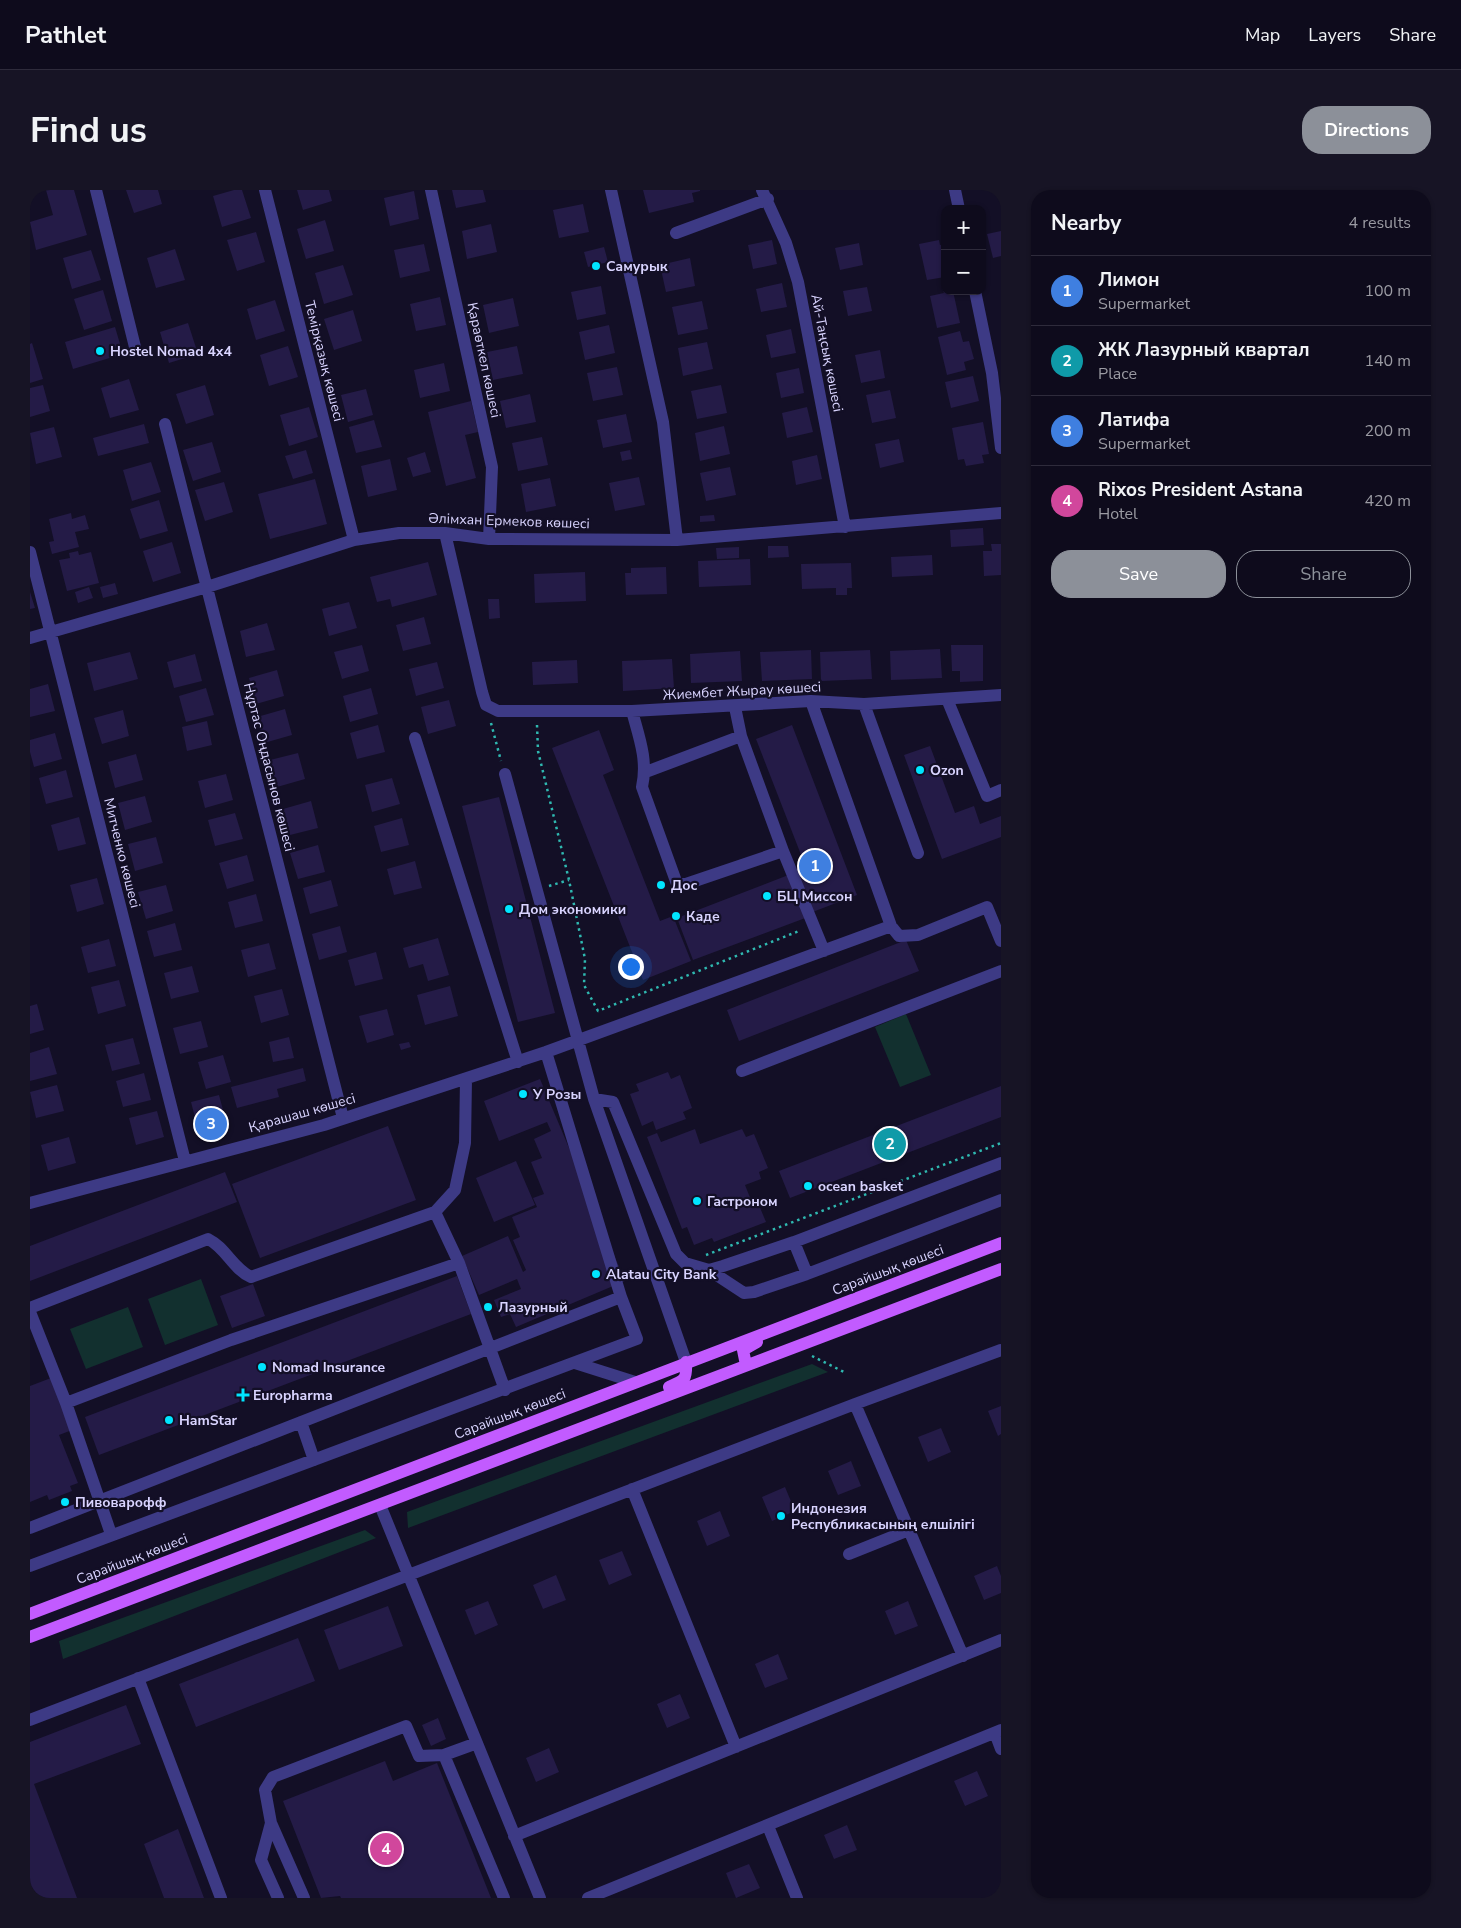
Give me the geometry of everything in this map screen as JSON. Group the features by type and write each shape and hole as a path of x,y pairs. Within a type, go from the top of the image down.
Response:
{"main road":[{"name":"Сарайшық көшесі","path":"30,1614 1001,1243"},
{"path":"30,1637 1001,1269"},
{"path":"746,1365 742,1350 747,1346 793,1327 886,1295 908,1278"},
{"path":"488,1464 504,1451 684,1380 686,1362"}],"street":[{"path":"96,190 135,347"},
{"name":"Темірқазық көшесі","path":"265,190 354,540"},
{"name":"Қараөткел көшесі","path":"431,190 492,467 489,539"},
{"path":"611,190 663,422 677,540"},
{"path":"955,190 958,205"},
{"path":"676,233 765,195"},
{"name":"Ай-Таңсық көшесі","path":"765,195 786,243 798,282 845,527"},
{"path":"976,295 992,372 1001,448"},
{"name":"Нұртас Оңдасынов көшесі","path":"165,424 343,1118"},
{"name":"Әлімхан Ермеков көшесі","path":"30,638 207,587 354,540 400,533 445,533 489,539 677,540 1001,513"},
{"path":"445,533 486,705"},
{"name":"Митченко көшесі","path":"30,552 185,1161"},
{"name":"Жиембет Жырау көшесі","path":"486,705 498,710 632,711 811,702 864,704 1001,695"},
{"path":"947,699 987,796 1001,790"},
{"path":"811,702 891,926 899,936 918,935 987,907 1001,941"},
{"path":"864,704 918,853"},
{"path":"735,707 741,736 783,851 824,951"},
{"path":"632,711 645,759 646,772 642,787 677,884 692,883 783,851"},
{"path":"646,772 741,736"},
{"path":"415,738 518,1062"},
{"path":"505,774 594,1099 686,1362"},
{"name":"Қарашаш көшесі","path":"31,1200 324,1125 518,1062 891,926"},
{"path":"742,1071 1001,971"},
{"path":"30,1566 111,1534 505,1390 637,1339 621,1296 546,1052"},
{"path":"30,1308 208,1239 216,1243 243,1273 251,1277 435,1212 455,1190 465,1143 466,1079"},
{"path":"594,1099 613,1102 676,1254 685,1263 709,1270 744,1293 754,1292 807,1274 1001,1200"},
{"path":"709,1270 794,1242 1001,1163"},
{"path":"435,1212 458,1263 505,1390"},
{"path":"794,1242 807,1274"},
{"path":"66,1403 232,1340 458,1263"},
{"path":"30,1528 621,1296"},
{"path":"30,1312 66,1403 111,1534"},
{"path":"30,1720 855,1404 1001,1350"},
{"path":"575,1363 635,1382"},
{"path":"855,1404 962,1656"},
{"path":"301,1422 314,1460"},
{"path":"632,1489 736,1747"},
{"path":"380,1505 540,1898"},
{"path":"849,1554 909,1530"},
{"path":"514,1836 1001,1640"},
{"path":"138,1678 221,1898"},
{"path":"304,1898 271,1823 265,1790 273,1777 406,1726 419,1756 444,1756 477,1743"},
{"path":"588,1898 998,1732 1001,1749"},
{"path":"444,1756 504,1898"},
{"path":"271,1823 261,1860 278,1898"},
{"path":"768,1826 797,1898"}],"path":[{"path":"486,705 505,774"},
{"path":"537,711 538,750 569,880 585,959 584,984 598,1011 799,931"},
{"path":"536,890 569,880"},
{"path":"685,1263 1001,1143"}],"green space":[{"path":"906,1014 931,1075 900,1087 875,1027"},
{"path":"201,1279 218,1325 165,1345 148,1299"},
{"path":"128,1307 143,1347 86,1369 70,1329"},
{"path":"812,1364 828,1372 408,1528 407,1512"},
{"path":"365,1530 376,1538 63,1659 59,1641"}],"building":[{"path":"46,190 74,190 87,235 36,250 30,222 53,215"},
{"path":"126,190 158,190 162,204 134,213"},
{"path":"234,190 242,190 251,218 222,227 213,196"},
{"path":"297,190 329,190 332,201 303,210"},
{"path":"452,190 483,190 486,202 456,208"},
{"path":"643,190 700,191 692,193 694,202 649,213"},
{"path":"414,191 419,219 390,226 384,198"},
{"path":"583,204 589,232 559,238 553,210"},
{"path":"325,220 334,251 306,259 297,229"},
{"path":"491,224 497,252 467,259 462,231"},
{"path":"1001,231 1001,256 993,258 987,234"},
{"path":"256,232 265,262 237,271 227,240"},
{"path":"772,240 777,264 753,269 748,245"},
{"path":"939,240 941,245 941,278 927,280 919,244"},
{"path":"859,243 863,265 840,270 835,248"},
{"path":"424,244 430,271 400,278 394,250"},
{"path":"604,247 608,262 588,267 584,252"},
{"path":"175,249 185,280 156,288 147,258"},
{"path":"91,250 101,280 72,289 63,258"},
{"path":"690,258 695,286 666,292 660,265"},
{"path":"343,265 353,295 324,304 315,273"},
{"path":"782,283 787,307 761,312 756,289"},
{"path":"601,286 606,314 577,320 571,292"},
{"path":"867,287 872,311 848,316 843,291"},
{"path":"103,290 112,321 84,330 74,299"},
{"path":"941,294 954,295 960,323 937,328 930,296"},
{"path":"440,297 446,325 416,331 410,304"},
{"path":"513,298 519,326 489,333 483,305"},
{"path":"275,300 285,331 256,340 247,309"},
{"path":"702,301 708,329 678,335 672,307"},
{"path":"353,310 362,341 334,350 324,319"},
{"path":"188,323 198,354 169,363 160,332"},
{"path":"609,325 615,353 585,360 579,332"},
{"path":"115,327 123,354 73,369 65,342"},
{"path":"791,329 796,353 771,358 766,335"},
{"path":"960,331 963,342 969,341 974,359 964,362 966,370 947,375 938,337"},
{"path":"707,342 713,369 683,376 678,348"},
{"path":"32,343 43,379 30,383 30,344"},
{"path":"288,346 298,377 269,386 260,355"},
{"path":"517,346 523,374 493,380 487,352"},
{"path":"880,350 885,378 861,383 855,355"},
{"path":"444,363 450,391 420,398 414,370"},
{"path":"617,367 623,395 593,401 587,373"},
{"path":"799,368 804,393 781,398 776,373"},
{"path":"973,376 979,401 951,408 945,382"},
{"path":"129,379 139,410 110,418 101,388"},
{"path":"43,385 50,411 30,417 30,388"},
{"path":"205,385 214,415 186,424 176,394"},
{"path":"721,385 727,413 697,419 691,391"},
{"path":"366,389 373,415 348,422 341,395"},
{"path":"890,390 896,418 872,423 866,395"},
{"path":"530,394 536,422 506,428 500,401"},
{"path":"471,401 478,432 465,435 476,478 446,486 428,412"},
{"path":"309,407 318,437 289,446 280,415"},
{"path":"807,407 813,432 787,438 782,413"},
{"path":"626,414 632,442 603,448 597,420"},
{"path":"374,420 382,447 356,453 349,427"},
{"path":"983,422 989,454 982,455 984,463 966,466 964,459 958,460 952,428"},
{"path":"144,424 149,443 98,456 93,438"},
{"path":"724,426 730,454 700,461 695,433"},
{"path":"54,427 62,457 36,464 30,433"},
{"path":"542,437 548,465 518,471 512,443"},
{"path":"899,439 904,462 880,468 875,444"},
{"path":"212,442 221,472 193,481 183,450"},
{"path":"306,450 313,473 293,479 285,456"},
{"path":"630,450 632,459 622,461 620,452"},
{"path":"425,452 431,472 413,477 407,458"},
{"path":"817,455 822,479 796,485 792,461"},
{"path":"390,459 397,490 368,497 361,466"},
{"path":"151,462 161,492 132,501 123,470"},
{"path":"730,467 736,495 706,501 700,473"},
{"path":"639,477 645,505 615,511 609,483"},
{"path":"550,478 556,506 526,512 521,484"},
{"path":"315,479 327,524 270,539 258,494"},
{"path":"224,482 233,512 205,521 195,490"},
{"path":"159,500 168,531 140,539 130,509"},
{"path":"71,513 72,519 85,515 89,529 75,532 79,547 52,554 49,542 54,541 49,519"},
{"path":"714,515 715,521 700,522 700,516"},
{"path":"983,528 984,545 951,547 950,530"},
{"path":"172,542 181,573 153,582 143,551"},
{"path":"991,544 1001,544 1001,575 984,576 983,551 992,551"},
{"path":"768,546 788,546 789,557 768,558"},
{"path":"739,547 739,558 717,559 716,548"},
{"path":"78,551 79,555 91,552 99,583 67,591 59,560 70,558 69,553"},
{"path":"932,555 933,575 892,577 891,557"},
{"path":"750,559 751,585 699,587 698,561"},
{"path":"428,562 437,595 392,607 390,599 377,602 370,577"},
{"path":"851,563 852,588 847,588 847,595 836,595 836,588 802,589 801,564"},
{"path":"666,567 667,594 626,595 625,573 631,573 631,568"},
{"path":"585,572 586,601 535,603 534,574"},
{"path":"115,583 118,594 103,598 100,587"},
{"path":"89,587 93,598 78,603 75,592"},
{"path":"30,592 35,608 30,609"},
{"path":"488,599 499,599 500,618 489,619"},
{"path":"349,602 357,628 329,636 322,609"},
{"path":"424,617 431,644 403,651 396,625"},
{"path":"267,623 275,650 246,657 240,631"},
{"path":"362,645 369,671 342,679 334,652"},
{"path":"951,645 983,645 983,681 960,682 960,671 952,671"},
{"path":"940,649 942,678 891,680 890,651"},
{"path":"811,650 812,679 762,681 760,652"},
{"path":"870,650 872,679 821,681 820,652"},
{"path":"740,651 742,681 691,683 690,654"},
{"path":"130,652 138,679 94,691 87,663"},
{"path":"195,654 202,681 174,688 167,662"},
{"path":"672,659 674,688 623,691 622,661"},
{"path":"577,660 578,683 533,685 532,662"},
{"path":"437,662 444,688 416,696 409,669"},
{"path":"277,670 284,696 256,704 249,678"},
{"path":"48,684 55,711 30,717 30,689"},
{"path":"206,688 214,715 186,722 179,696"},
{"path":"371,688 378,714 350,722 343,696"},
{"path":"449,700 456,726 428,734 421,707"},
{"path":"285,709 292,735 264,743 257,717"},
{"path":"123,710 129,736 102,744 94,718"},
{"path":"207,721 212,745 187,751 182,727"},
{"path":"378,725 385,752 357,759 350,733"},
{"path":"792,725 857,895 810,913 794,870 805,865 756,739"},
{"path":"599,730 614,770 603,775 660,921 673,916 691,961 643,980 552,748"},
{"path":"55,733 62,759 34,767 30,752 30,740"},
{"path":"930,746 955,813 974,806 980,824 1001,816 1001,837 942,859 904,755"},
{"path":"298,753 305,779 277,787 270,760"},
{"path":"136,754 143,780 115,788 108,762"},
{"path":"66,770 73,797 46,804 39,778"},
{"path":"226,774 233,800 205,808 198,781"},
{"path":"392,778 400,804 372,812 365,785"},
{"path":"145,796 152,822 125,830 118,803"},
{"name":"Дом экономики","path":"499,797 555,1013 518,1022 462,806"},
{"path":"311,801 318,828 290,835 283,809"},
{"path":"235,813 243,839 215,846 208,820"},
{"path":"79,817 86,844 58,851 51,825"},
{"path":"402,818 409,845 381,852 374,826"},
{"path":"156,837 163,863 135,871 128,844"},
{"path":"318,845 325,872 298,879 290,853"},
{"path":"247,855 254,881 227,889 219,863"},
{"path":"415,861 422,888 394,895 387,869"},
{"name":"БЦ Миссон","path":"791,874 808,917 693,960 677,918"},
{"path":"97,878 104,904 77,912 70,885"},
{"path":"331,880 338,906 310,914 303,888"},
{"path":"166,885 173,911 146,919 138,892"},
{"path":"256,894 263,921 235,928 228,902"},
{"path":"175,923 182,950 154,957 147,931"},
{"path":"340,926 347,952 319,960 312,934"},
{"path":"438,938 449,975 428,981 423,964 409,968 403,948"},
{"path":"109,939 116,966 88,973 81,947"},
{"path":"906,940 919,971 739,1041 727,1010"},
{"path":"269,943 276,969 248,977 241,950"},
{"path":"376,952 383,979 355,986 348,960"},
{"path":"192,966 199,992 171,999 164,973"},
{"path":"119,980 126,1006 98,1014 91,987"},
{"path":"450,986 458,1016 425,1025 417,995"},
{"path":"282,989 289,1015 261,1023 254,996"},
{"path":"37,1004 44,1030 30,1034 30,1006"},
{"path":"387,1009 394,1035 367,1043 359,1016"},
{"path":"201,1021 208,1047 180,1054 173,1028"},
{"path":"289,1037 294,1058 273,1062 269,1042"},
{"path":"133,1038 140,1064 112,1071 105,1045"},
{"path":"409,1042 411,1047 401,1050 399,1044"},
{"path":"49,1047 57,1074 30,1081 30,1053"},
{"path":"223,1055 231,1082 206,1089 198,1062"},
{"path":"303,1068 306,1081 277,1089 279,1097 237,1108 231,1087"},
{"path":"668,1072 671,1079 680,1075 692,1108 683,1112 686,1119 656,1130 653,1121 642,1126 630,1094 639,1091 636,1084"},
{"path":"144,1073 151,1100 123,1107 116,1081"},
{"path":"540,1079 625,1281 516,1327 510,1314 501,1317 494,1300 521,1289 517,1279 479,1295 462,1256 508,1236 523,1272 526,1270 513,1240 520,1237 512,1217 537,1207 533,1198 544,1194 531,1162 542,1158 534,1139 551,1131 547,1122 499,1141 484,1101"},
{"path":"57,1085 64,1111 36,1118 30,1092"},
{"path":"1001,1086 1001,1117 790,1198 779,1171"},
{"path":"219,1095 226,1121 198,1129 191,1102"},
{"path":"157,1111 164,1137 136,1145 129,1118"},
{"path":"388,1126 416,1200 260,1258 232,1184"},
{"path":"695,1129 700,1144 742,1129 746,1137 754,1134 768,1168 759,1172 761,1179 745,1185 751,1200 756,1198 766,1222 714,1242 712,1238 694,1245 687,1227 682,1229 647,1137 657,1133 661,1142"},
{"path":"69,1137 76,1163 48,1171 41,1145"},
{"path":"516,1161 535,1205 494,1222 476,1178"},
{"path":"225,1172 237,1202 30,1281 30,1246"},
{"path":"457,1276 471,1314 99,1455 85,1417"},
{"path":"253,1284 265,1316 232,1328 220,1296"},
{"path":"51,1378 72,1430 59,1435 78,1483 70,1486 72,1491 49,1500 47,1495 30,1502 30,1386"},
{"path":"1001,1406 1001,1434 998,1436 988,1411"},
{"path":"941,1428 951,1452 928,1462 918,1437"},
{"path":"851,1461 861,1486 838,1495 828,1471"},
{"path":"785,1487 795,1511 772,1521 762,1497"},
{"path":"720,1511 730,1536 707,1546 697,1521"},
{"path":"622,1551 632,1575 609,1585 599,1560"},
{"path":"997,1566 1001,1576 1001,1593 984,1600 974,1576"},
{"path":"556,1575 566,1600 543,1609 533,1585"},
{"path":"488,1601 498,1625 475,1635 465,1610"},
{"path":"908,1601 918,1626 895,1635 885,1611"},
{"path":"388,1606 403,1646 339,1670 324,1630"},
{"path":"298,1638 315,1681 196,1727 179,1684"},
{"path":"778,1654 788,1679 765,1688 755,1664"},
{"path":"680,1694 690,1718 667,1728 657,1704"},
{"path":"126,1705 141,1744 34,1784 77,1898 34,1898 30,1888 30,1742"},
{"path":"438,1718 446,1739 431,1746 422,1725"},
{"path":"549,1748 559,1772 536,1782 526,1758"},
{"path":"385,1761 393,1781 437,1763 491,1898 341,1898 340,1896 321,1898 283,1801"},
{"path":"977,1771 988,1796 965,1806 954,1781"},
{"path":"847,1825 857,1850 834,1859 824,1835"},
{"path":"178,1829 204,1898 164,1898 144,1844"},
{"path":"749,1864 760,1888 736,1898 726,1873"}],"place":[{"name":"Самурык","path":"596,266"},
{"name":"Hostel Nomad 4x4","path":"100,351"},
{"name":"Ozon","path":"920,770"},
{"name":"Лимон","path":"815,866"},
{"name":"Дос","path":"661,885"},
{"name":"БЦ Миссон","path":"767,896"},
{"name":"Дом экономики","path":"509,909"},
{"name":"Каде","path":"676,916"},
{"name":"У Розы","path":"523,1094"},
{"name":"Латифа","path":"211,1124"},
{"name":"ЖК Лазурный квартал","path":"890,1144"},
{"name":"ocean basket","path":"808,1186"},
{"name":"Гастроном","path":"697,1201"},
{"name":"Alatau City Bank","path":"596,1274"},
{"name":"Лазурный","path":"488,1307"},
{"name":"Nomad Insurance","path":"262,1367"},
{"name":"Europharma","path":"243,1395"},
{"name":"HamStar","path":"169,1420"},
{"name":"Пивоварофф","path":"65,1502"},
{"name":"Индонезия Республикасының елшілігі","path":"781,1516"},
{"name":"Rixos President Astana","path":"386,1849"}]}
